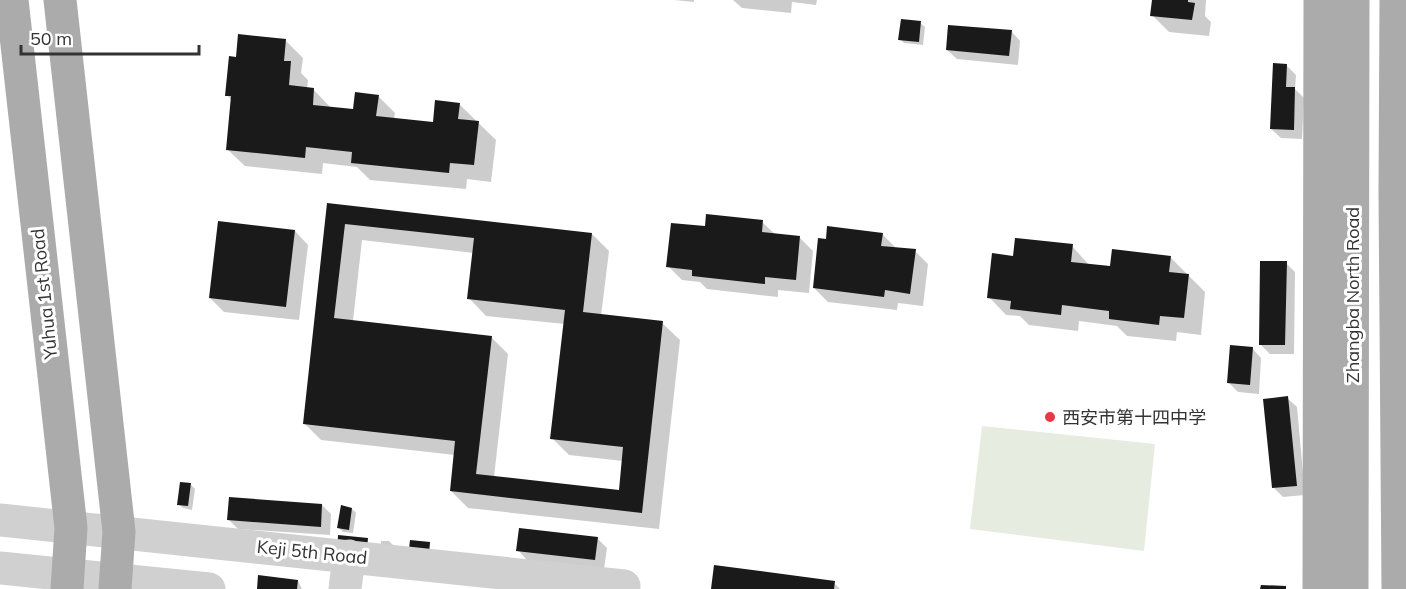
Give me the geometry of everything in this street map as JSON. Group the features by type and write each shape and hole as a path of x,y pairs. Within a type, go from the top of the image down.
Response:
{"main road":[{"name":"Yuhua 1st Road","path":"12,0 71,528 68,582"},
{"path":"60,0 119,532 115,584"},
{"path":"1319,589 1320,0"},
{"name":"Zhangba North Road","path":"1352,589 1353,0"},
{"path":"1396,0 1398,589"}],"street":[{"name":"Keji 5th Road","path":"0,520 624,587"},
{"path":"345,589 349,556"},
{"path":"0,568 68,582 209,589"}],"shaded area":[{"path":"982,426 1155,444 1144,551 970,529"}],"building":[{"path":"1152,0 1188,0 1188,2 1195,3 1192,20 1150,16"},
{"path":"901,19 921,21 919,42 898,40"},
{"path":"948,25 1012,30 1009,56 946,50"},
{"path":"238,34 286,39 284,61 291,61 289,85 314,88 313,105 353,109 355,92 379,95 376,116 433,122 435,100 460,103 458,119 479,121 474,165 450,163 449,173 351,163 352,152 306,147 305,158 226,150 231,96 225,96 229,56 236,57"},
{"path":"1273,63 1287,64 1286,87 1295,87 1294,130 1270,129"},
{"path":"327,203 592,233 583,312 663,321 642,513 450,491 455,441 303,424","holes":["345,224 474,238 467,299 565,310 550,439 623,447 619,490 476,474 492,336 334,318"]},
{"path":"706,214 763,220 762,232 800,236 796,280 765,277 765,284 692,276 692,270 666,267 671,223 705,226"},
{"path":"218,221 295,230 286,307 209,298"},
{"path":"827,226 883,233 881,246 916,249 910,294 885,290 884,297 813,288 818,238 826,239"},
{"path":"1015,238 1073,244 1071,262 1110,266 1112,249 1171,256 1169,272 1189,274 1184,318 1160,316 1159,325 1109,319 1109,311 1062,305 1061,315 1010,309 1011,301 987,298 992,253 1013,256"},
{"path":"1260,261 1287,261 1285,345 1259,345"},
{"path":"1230,345 1253,347 1250,385 1227,383"},
{"path":"1288,396 1297,486 1272,488 1263,399"},
{"path":"180,482 191,483 188,506 177,505"},
{"path":"229,497 322,504 321,527 227,520"},
{"path":"341,505 352,508 349,530 337,528"},
{"path":"519,528 598,537 595,560 516,551"},
{"path":"338,535 368,538 366,559 337,556"},
{"path":"410,540 430,542 428,568 407,566"},
{"path":"714,565 835,581 834,589 711,589"},
{"path":"258,575 298,580 297,589 257,589"},
{"path":"1261,585 1286,586 1286,589 1260,589"}],"place":[{"name":"西安市第十四中学","path":"1050,417"}]}
